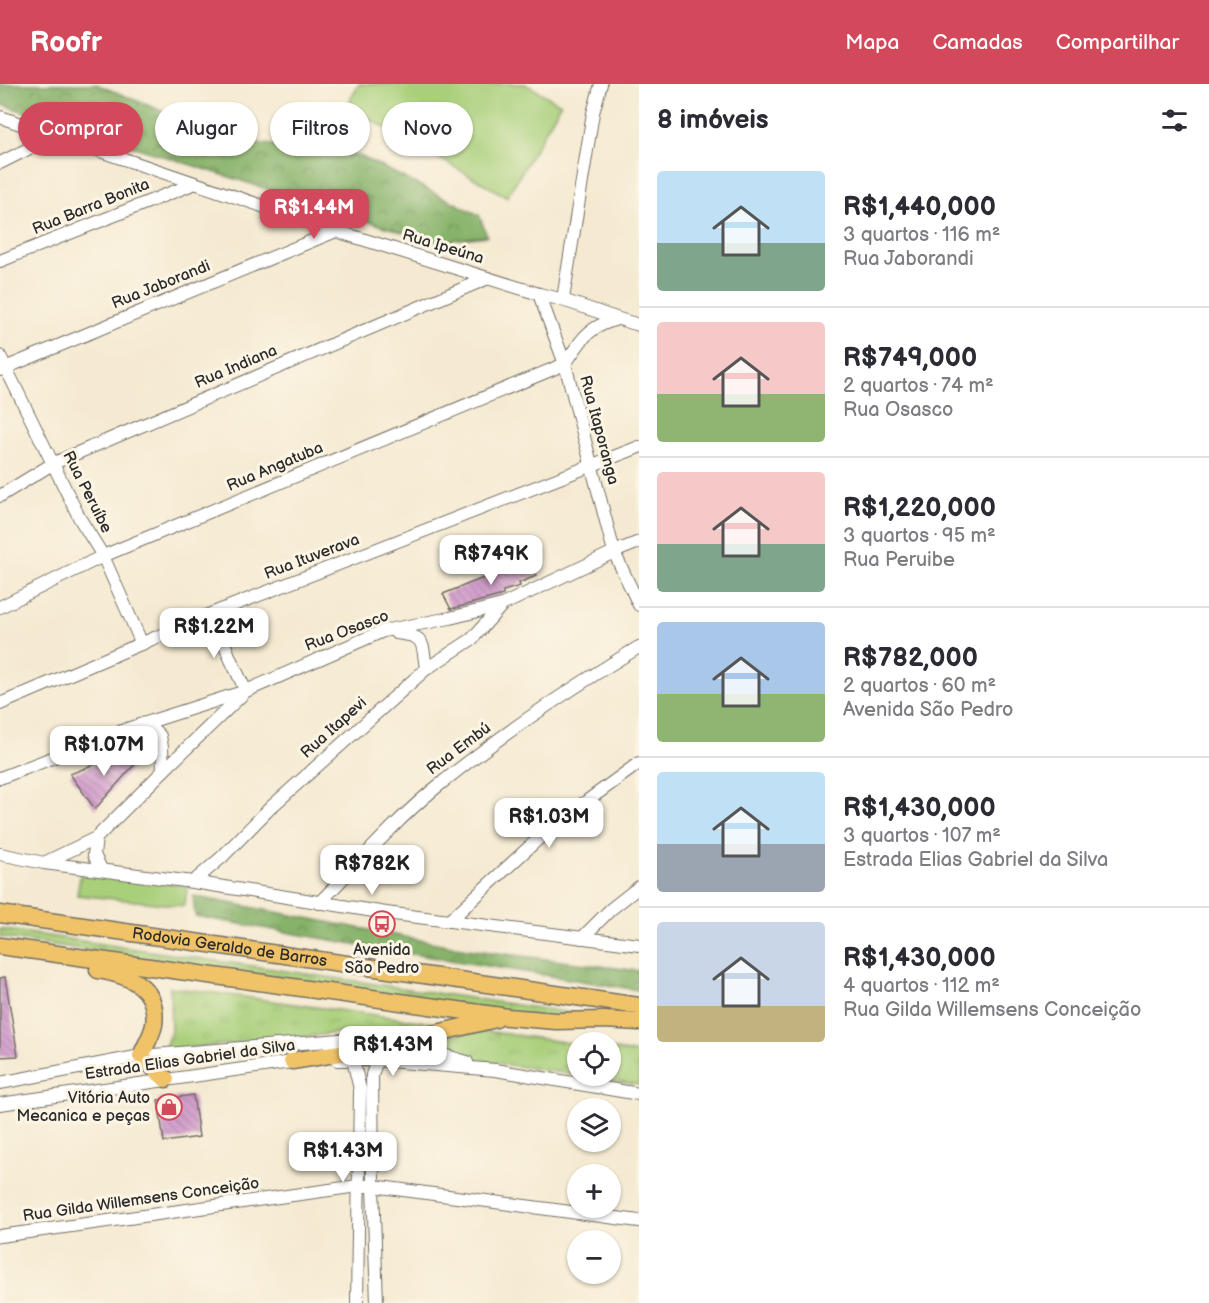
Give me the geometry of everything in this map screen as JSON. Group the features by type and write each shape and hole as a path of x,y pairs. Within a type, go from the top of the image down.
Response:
{"highway":[{"name":"Rodovia Geraldo de Barros","path":"0,914 639,1006"},
{"name":"Rodovia Geraldo de Barros","path":"1,946 508,1017 556,1021 639,1022"},
{"path":"1,946 35,960 105,971 133,980 143,986 151,999 154,1027 141,1056 166,1080"},
{"path":"292,1061 399,1042 508,1017"}],"street":[{"path":"563,299 593,113 601,84"},
{"name":"Rua Ipeúna","path":"0,117 18,123"},
{"path":"0,163 18,154"},
{"name":"Rua Ipeúna","path":"115,156 336,231 539,294 563,299 639,325"},
{"name":"Rua Barra Bonita","path":"0,261 194,184"},
{"name":"Rua Jaborandi","path":"2,365 336,231"},
{"name":"Rua Indiana","path":"0,496 54,463 489,278"},
{"name":"Rua Itaporanga","path":"539,294 565,364 614,552 639,605"},
{"name":"Rua Itaporanga","path":"565,364 587,333 602,323 617,319"},
{"name":"Rua Angatuba","path":"0,607 103,556 565,364"},
{"name":"Rua Peruíbe","path":"2,365 54,463 80,519 103,556 142,644"},
{"name":"Rua Ituverava","path":"0,704 213,613 639,447"},
{"name":"Rua Osasco","path":"0,778 127,729 246,691 383,631 502,605 639,542"},
{"name":"Rua Itapevi","path":"193,882 222,857 270,808 426,669 472,639 502,605"},
{"path":"44,863 96,838 246,691 230,658 213,613"},
{"path":"383,631 413,635 422,643 426,669"},
{"name":"Rua Embú","path":"319,903 395,824 433,790 560,696 639,647"},
{"path":"127,729 152,728 160,736 163,771"},
{"path":"448,921 550,828 639,763"},
{"path":"96,838 94,855 101,869"},
{"path":"0,854 44,863 193,882 319,903 639,945"},
{"path":"582,938 611,909 639,887"},
{"name":"Estrada Elias Gabriel da Silva","path":"0,1083 141,1056 365,1038 399,1042 495,1070"},
{"path":"353,1060 360,1089 357,1303"},
{"path":"377,1060 372,1075 377,1303"},
{"name":"Estrada Elias Gabriel da Silva","path":"0,1104 292,1061 377,1060 495,1070"},
{"path":"495,1070 639,1094"},
{"name":"Rua Gilda Willemsens Conceição","path":"0,1236 358,1186 373,1186 639,1221"}],"green space":[{"path":"0,84 96,84 140,102 18,102 18,110 0,104"},
{"path":"359,84 525,84 561,104 507,197 435,156 473,156 473,102 382,102 382,126 370,119 370,102 349,102"},
{"path":"143,103 155,108 155,153 143,150"},
{"path":"258,143 270,145 270,156 360,156 479,215 487,236 433,242 163,156 258,156"},
{"path":"81,872 188,886 184,906 77,895"},
{"path":"193,896 467,949 639,971 639,990 393,951 195,916"},
{"path":"0,929 639,1023 639,1031 0,937"},
{"path":"170,987 433,1023 398,1034 343,1032 164,1050 171,1031"},
{"path":"485,1031 567,1043 567,1073 490,1062 438,1050 437,1042 447,1035"},
{"path":"621,1051 639,1054 639,1085 621,1082"}],"building":[{"path":"532,559 536,576 519,583 520,586 503,591 503,595 451,609 443,594"},
{"path":"132,750 137,755 135,764 95,809 70,774"},
{"path":"5,977 18,1056 0,1057 0,978"},
{"path":"193,1095 199,1137 164,1142 158,1100"}],"place":[{"name":"Avenida São Pedro","path":"382,924"},
{"name":"Vitória Auto Mecanica e peças","path":"169,1107"}]}
